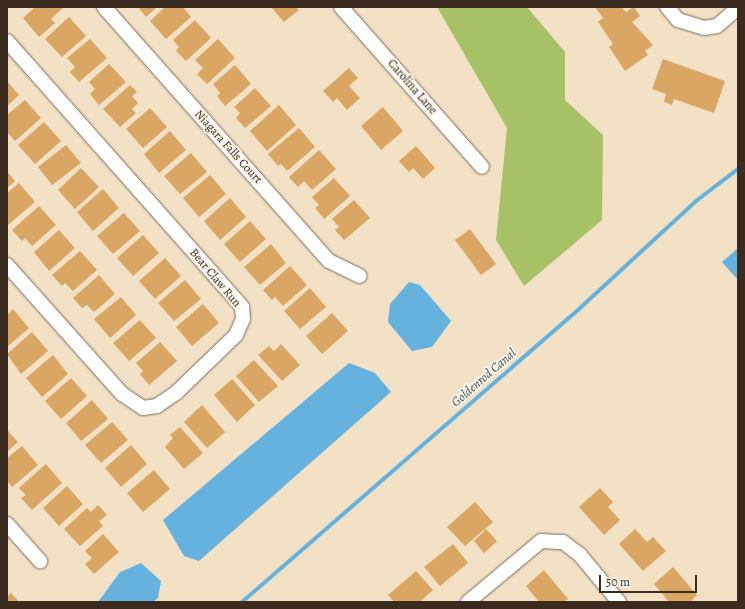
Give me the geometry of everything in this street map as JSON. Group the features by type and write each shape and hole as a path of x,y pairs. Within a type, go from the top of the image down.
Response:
{"street":[{"name":"Niagara Falls Court","path":"104,7 329,261 360,276"},
{"name":"Carolina Lane","path":"341,7 482,167"},
{"path":"667,7 678,20 704,28 717,26 738,8"},
{"name":"Bear Claw Run","path":"7,41 242,307 244,319 236,334 176,392 157,406 143,408 122,394 7,265"},
{"path":"7,524 40,561"},
{"path":"468,602 541,541 563,542 580,555 619,602"}],"green space":[{"path":"437,7 527,7 565,52 565,100 603,135 602,220 524,286 496,240 507,128"}],"water":[{"path":"738,248 738,280 722,262"},
{"path":"409,282 420,285 451,321 432,347 412,351 388,322 390,304"},
{"path":"349,363 375,373 391,392 199,561 184,556 163,520"},
{"path":"141,563 161,581 158,598 153,602 98,602 120,572"}],"building":[{"path":"35,7 63,8 51,19 55,23 39,37 23,18"},
{"path":"138,7 157,7 146,17"},
{"path":"165,7 183,7 191,17 166,39 150,21"},
{"path":"271,7 296,7 299,10 284,22"},
{"path":"595,7 622,7 626,12 634,7 640,16 632,22 653,45 645,51 648,55 625,71 609,47 613,44 598,22 603,18"},
{"path":"69,17 86,36 62,57 45,39"},
{"path":"195,20 211,38 186,61 176,51 179,47 173,40"},
{"path":"90,39 107,58 79,82 70,72 75,67 67,58"},
{"path":"218,39 235,58 207,84 197,74 203,68 195,60"},
{"path":"663,59 725,81 714,113 674,99 672,105 664,102 666,94 652,89"},
{"path":"109,64 126,82 99,105 90,94 95,89 89,82"},
{"path":"235,65 251,84 225,106 217,96 220,93 213,84"},
{"path":"349,68 358,78 349,86 360,98 347,110 337,98 333,102 323,91"},
{"path":"7,81 19,95 7,106"},
{"path":"130,85 137,92 132,96 138,103 132,109 136,113 120,127 103,109"},
{"path":"255,88 271,106 245,128 236,118 240,113 234,107"},
{"path":"25,100 41,118 15,141 7,132 7,115"},
{"path":"279,105 296,125 267,151 250,131"},
{"path":"383,107 403,131 381,150 361,126"},
{"path":"150,108 167,127 143,148 126,129"},
{"path":"44,122 61,141 35,164 18,145"},
{"path":"299,128 315,147 287,171 281,164 278,166 268,154"},
{"path":"170,131 186,150 159,173 144,154"},
{"path":"66,145 81,163 52,185 38,167"},
{"path":"416,146 435,168 423,179 413,168 409,172 399,161"},
{"path":"319,150 336,169 312,190 304,181 298,187 289,177"},
{"path":"191,153 207,172 180,194 164,176"},
{"path":"81,168 99,187 75,209 58,190"},
{"path":"7,171 15,181 7,188"},
{"path":"210,175 226,194 199,217 183,198"},
{"path":"334,178 350,196 324,219 315,208 319,205 312,197"},
{"path":"19,183 35,202 8,225 7,193"},
{"path":"103,189 119,208 93,231 77,212"},
{"path":"230,198 246,217 220,240 204,221"},
{"path":"354,200 370,218 344,240 335,230 339,227 332,219"},
{"path":"39,206 56,225 32,246 25,238 22,241 12,230"},
{"path":"124,213 140,231 113,254 97,236"},
{"path":"250,221 266,239 240,262 224,244"},
{"path":"470,229 496,264 481,275 455,240"},
{"path":"59,230 75,248 49,271 34,252"},
{"path":"143,235 159,253 133,276 117,258"},
{"path":"271,244 286,263 260,285 244,267"},
{"path":"80,251 97,270 73,291 65,283 62,286 52,275"},
{"path":"165,258 181,276 155,299 139,281"},
{"path":"290,266 307,285 283,306 275,297 272,300 263,290"},
{"path":"99,275 115,294 94,312 87,305 82,308 73,298"},
{"path":"185,280 201,299 174,321 158,303"},
{"path":"310,288 326,307 300,329 284,311"},
{"path":"121,297 136,315 110,338 94,319"},
{"path":"203,304 219,323 192,346 176,327"},
{"path":"13,309 29,328 7,347 7,315"},
{"path":"332,313 348,331 322,354 306,336"},
{"path":"140,320 156,338 129,361 113,343"},
{"path":"32,332 48,351 21,374 7,354"},
{"path":"160,342 177,361 149,385 140,374 143,371 136,363"},
{"path":"281,344 300,365 282,381 258,355 269,346 274,351"},
{"path":"53,355 68,374 42,397 26,378"},
{"path":"254,360 278,386 259,402 236,376"},
{"path":"71,378 87,396 61,419 45,401"},
{"path":"232,379 255,405 237,422 214,395"},
{"path":"92,400 108,419 81,441 66,423"},
{"path":"202,405 225,432 207,448 184,422"},
{"path":"112,422 128,440 101,463 85,445"},
{"path":"180,427 203,453 184,469 165,447 173,438 170,435"},
{"path":"7,430 18,442 7,452"},
{"path":"131,445 147,464 121,487 105,468"},
{"path":"22,446 38,465 12,487 7,481 7,458"},
{"path":"46,464 62,483 32,510 21,498 26,495 19,488"},
{"path":"154,470 170,489 143,512 127,493"},
{"path":"67,486 83,504 59,526 43,508"},
{"path":"600,488 613,502 608,507 620,520 604,535 579,507"},
{"path":"475,502 493,522 465,546 447,527"},
{"path":"98,505 107,515 99,521 103,526 80,546 64,529 87,508 91,512"},
{"path":"486,529 497,541 484,553 474,541"},
{"path":"635,529 647,542 653,537 666,551 643,571 619,544"},
{"path":"103,534 119,552 94,574 85,564 92,558 85,551"},
{"path":"453,544 468,563 440,586 424,567"},
{"path":"673,567 697,595 690,602 669,602 654,584"},
{"path":"544,570 568,599 564,602 539,602 526,586"},
{"path":"416,571 433,590 420,602 394,602 388,595"},
{"path":"11,593 19,602 7,602 7,597"}],"waterway":[{"name":"Goldenrod Canal","path":"242,602 579,309 696,201 738,169"}]}
